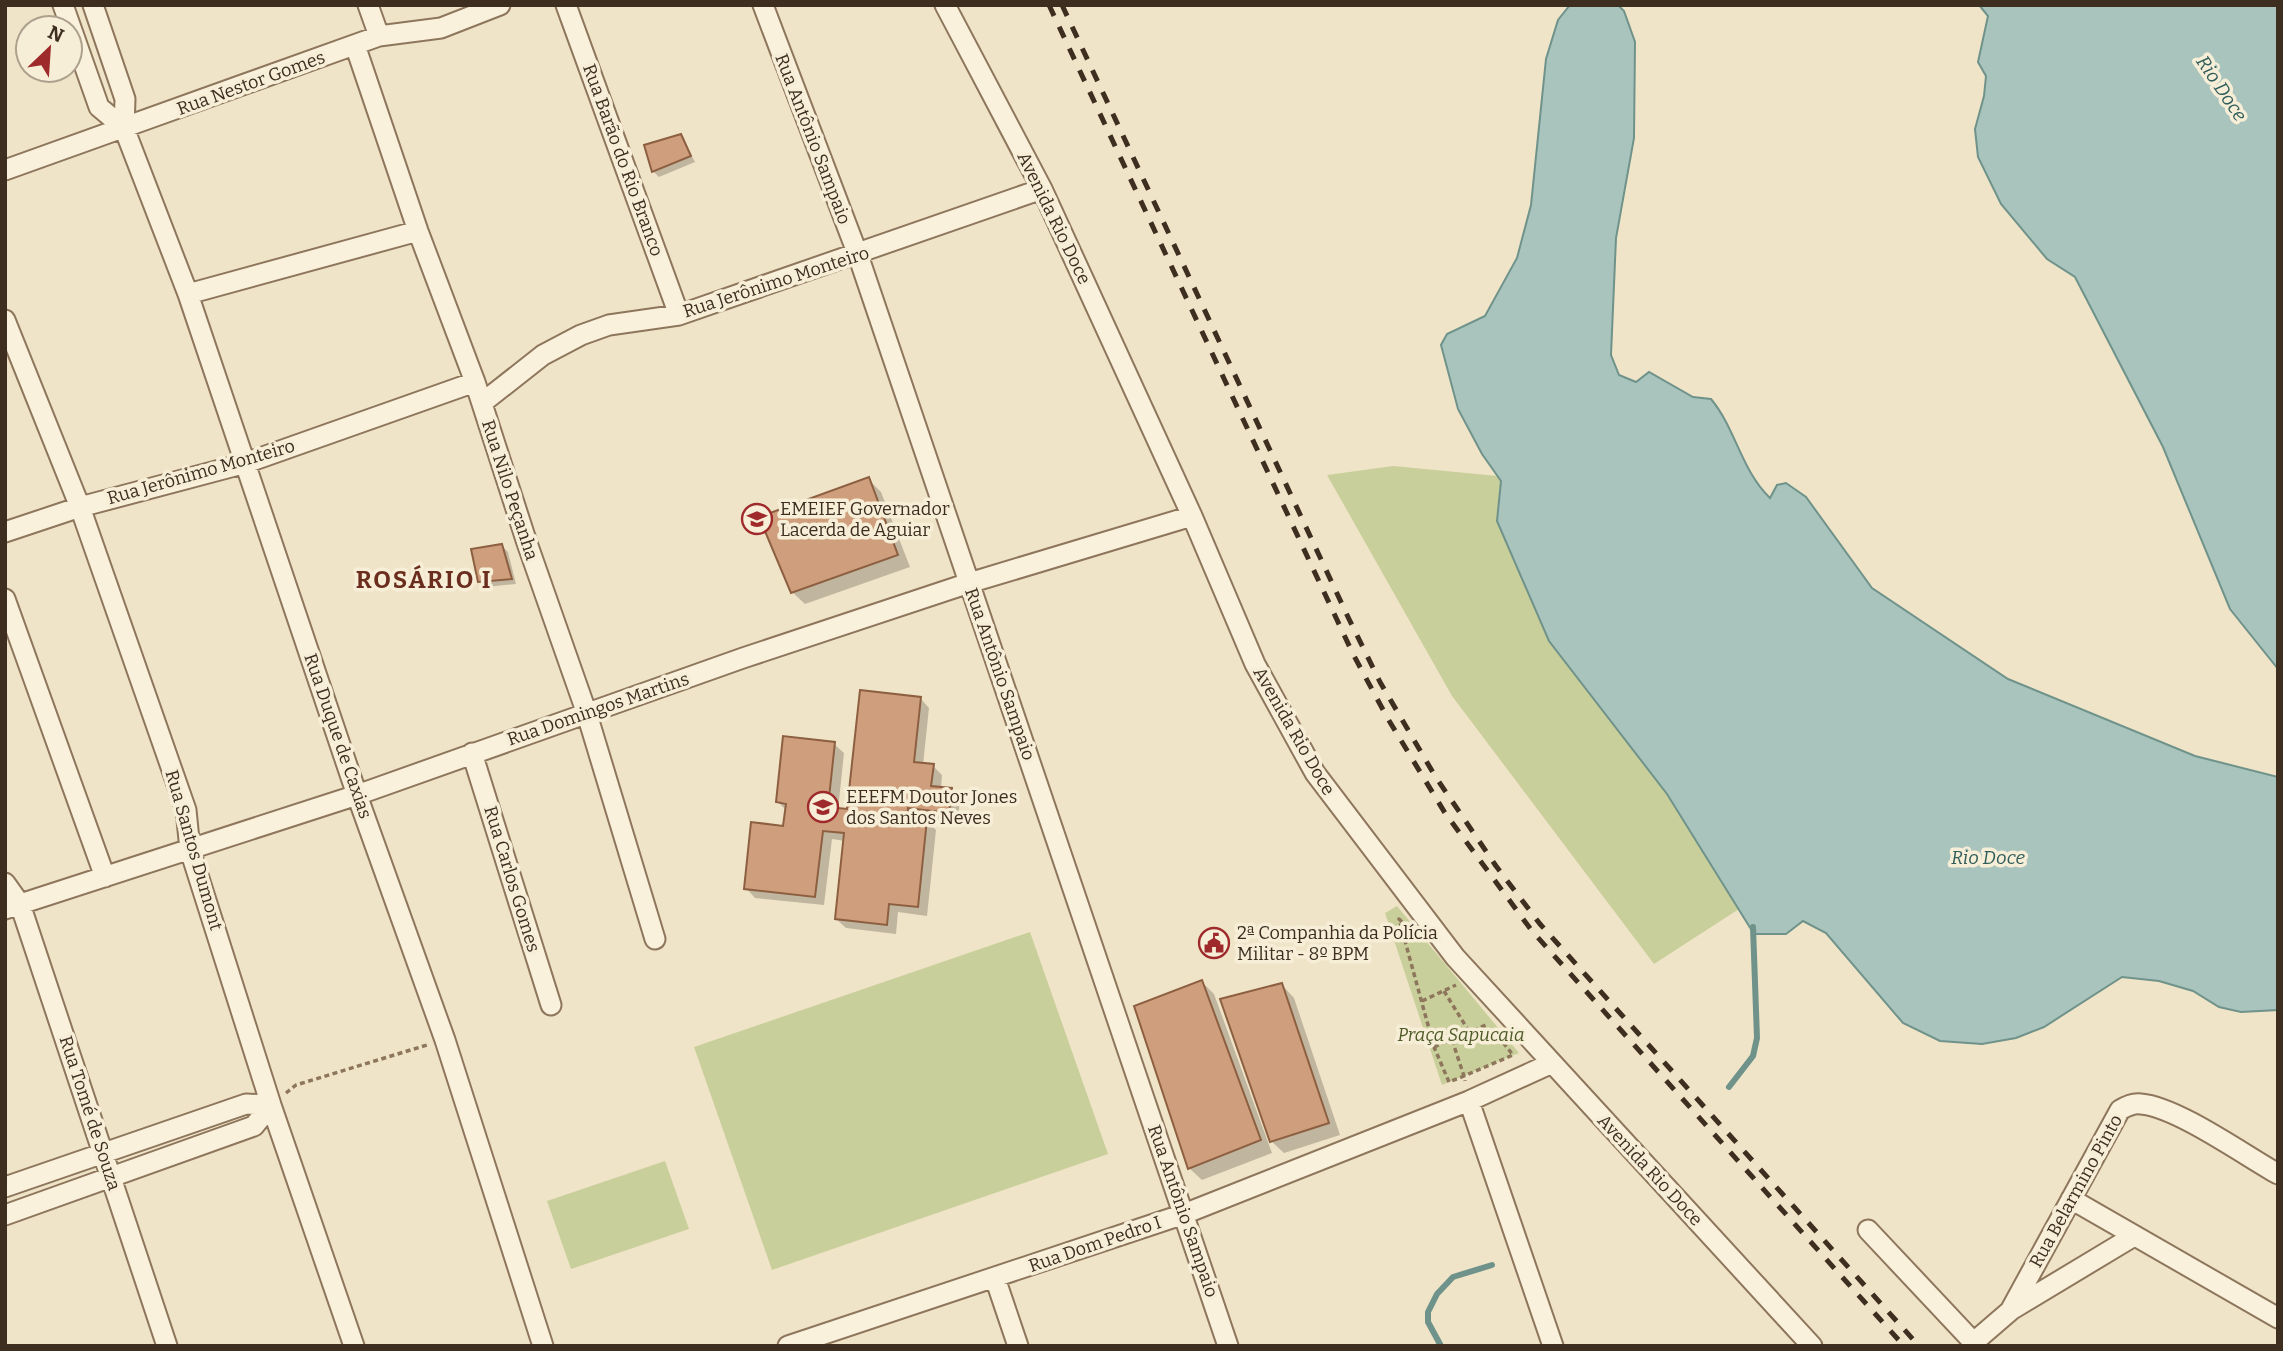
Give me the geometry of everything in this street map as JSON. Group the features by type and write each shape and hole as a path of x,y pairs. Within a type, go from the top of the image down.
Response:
{"street":[{"name":"Rua Duque de Caxias","path":"63,5 99,107 124,128"},
{"name":"Rua Duque de Caxias","path":"93,5 125,99 124,128 188,294 357,795 445,1040 543,1346"},
{"path":"369,5 379,36"},
{"name":"Rua Nestor Gomes","path":"5,170 379,36 441,28 500,5"},
{"name":"Rua Barão do Rio Branco","path":"566,5 679,315"},
{"name":"Rua Antônio Sampaio","path":"763,5 858,255 1228,1346"},
{"name":"Avenida Rio Doce","path":"945,5 1042,190 1192,516 1255,664 1315,773 1455,957 1812,1346"},
{"name":"Rua Nilo Peçanha","path":"355,45 418,231 482,402 586,712 655,939"},
{"name":"Rua Jerônimo Monteiro","path":"482,402 544,355 581,335 609,326 679,315 1042,190"},
{"path":"188,294 418,231"},
{"name":"Rua Santos Dumont","path":"5,320 80,507 186,810 190,850 271,1105 354,1346"},
{"name":"Rua Jerônimo Monteiro","path":"5,532 80,507 246,463 475,382"},
{"name":"Rua Domingos Martins","path":"13,906 357,795 586,712 969,583 1192,516"},
{"path":"5,599 105,877"},
{"name":"Rua Carlos Gomes","path":"472,753 551,1005"},
{"name":"Rua Tomé de Souza","path":"5,883 103,1151 167,1346"},
{"name":"Rua Dom Pedro I","path":"790,1346 1184,1214 1469,1101 1552,1063"},
{"path":"1469,1101 1553,1346"},
{"name":"Rua Belarmino Pinto","path":"1976,1344 2010,1311 2120,1110 2138,1103 2151,1105 2193,1124 2278,1174"},
{"path":"5,1187 103,1151 246,1104 271,1105"},
{"path":"5,1215 254,1126 271,1105"},
{"path":"2071,1199 2278,1318"},
{"path":"1868,1230 1976,1344"},
{"path":"2010,1311 2134,1236"},
{"path":"995,1278 1018,1346"}],"path":[{"path":"1407,928 1399,919 1434,1047 1449,1082 1513,1055 1481,1015"},
{"path":"1448,976 1464,995"},
{"path":"1422,1001 1456,985"},
{"path":"1444,991 1470,1032"},
{"path":"1434,1047 1489,1025"},
{"path":"271,1105 296,1086 445,1040"},
{"path":"1452,1040 1464,1076"}],"green space":[{"path":"1393,466 1498,476 1501,481 1497,521 1739,909 1654,964 1452,696 1327,475"},
{"name":"Praça Sapucaia","path":"1397,906 1519,1053 1442,1085 1385,913"},
{"path":"1030,932 1108,1154 772,1270 694,1047"},
{"path":"665,1161 689,1229 571,1269 547,1201"}],"water":[{"name":"Rio Doce","path":"1570,5 1618,5 1624,11 1635,42 1634,138 1616,238 1611,355 1619,375 1636,382 1649,372 1693,397 1711,399 1727,423 1752,475 1770,498 1777,485 1786,483 1806,497 1872,588 2008,679 2195,756 2278,777 2278,1010 2241,1012 2219,1007 2193,991 2159,981 2122,977 2044,1027 2016,1038 1982,1044 1940,1041 1903,1023 1826,933 1803,921 1786,934 1754,934 1667,794 1549,641 1497,521 1501,481 1482,454 1458,409 1441,345 1447,334 1485,316 1517,258 1531,205 1546,59 1558,20"},
{"name":"Rio Doce","path":"1979,5 2278,5 2278,669 2230,609 2163,447 2075,277 2047,259 2001,204 1978,157 1975,129 1984,96 1986,76 1978,62 1988,16"}],"building":[{"path":"681,134 691,156 652,172 644,145"},
{"path":"869,477 898,555 791,593 759,517"},
{"path":"502,544 512,579 478,582 471,549"},
{"path":"860,690 921,697 914,762 934,764 931,786 952,788 949,813 908,808 907,817 927,819 918,907 889,904 887,925 835,919 844,833 823,831 815,897 744,889 751,822 783,826 786,804 776,802 783,736 835,742 828,807 847,809"},
{"path":"1202,980 1261,1140 1188,1169 1134,1006"},
{"path":"1282,983 1329,1123 1270,1142 1220,999"}],"waterway":[{"path":"1729,1087 1753,1056 1757,1038 1753,927"},
{"path":"1441,1346 1428,1322 1428,1312 1437,1294 1453,1277 1492,1265"}],"railway":[{"path":"1049,5 1353,654 1388,719 1445,813 1532,931 1904,1346"},
{"path":"1062,5 1348,617 1380,682 1435,776 1496,866 1540,924 1919,1346"}],"place":[{"name":"EMEIEF Governador Lacerda de Aguiar","path":"757,519"},
{"name":"EEEFM Doutor Jones dos Santos Neves","path":"823,807"},
{"name":"2ª Companhia da Polícia Militar - 8º BPM","path":"1214,943"}],"district":[{"name":"ROSÁRIO I","path":"424,580"}]}
